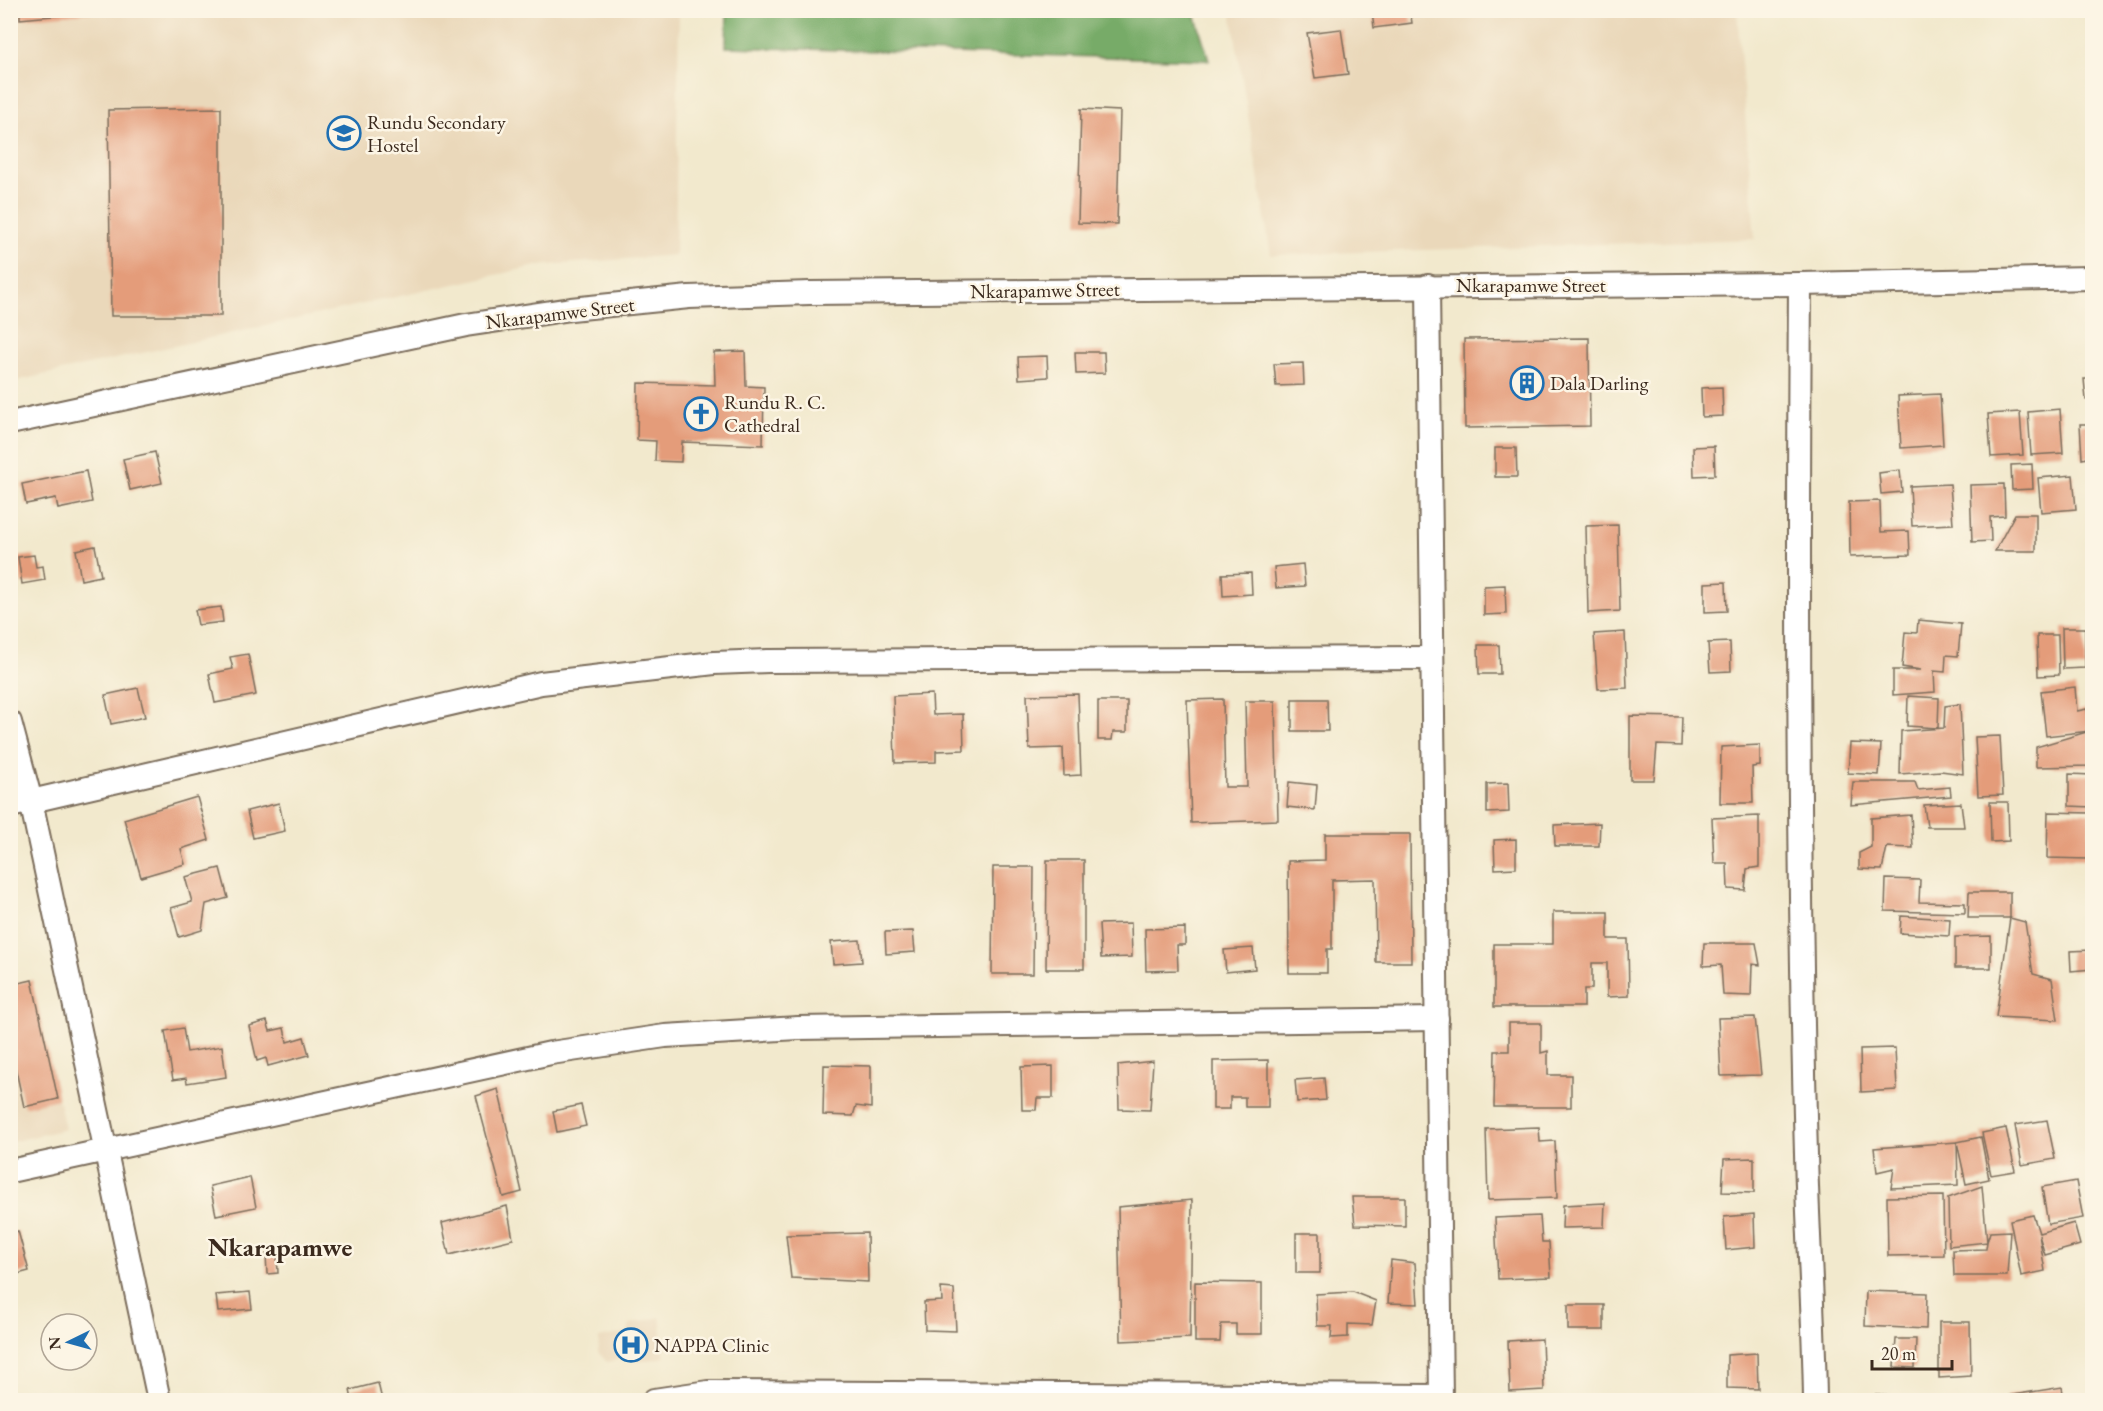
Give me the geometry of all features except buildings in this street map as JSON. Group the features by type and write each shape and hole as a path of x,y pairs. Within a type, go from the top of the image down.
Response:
{"street":[{"name":"Nkarapamwe Street","path":"10,423 466,325 571,309 689,297 810,293 1800,284 2092,278"},
{"path":"1800,284 1799,684 1806,1156 1813,1283 1815,1401"},
{"path":"654,1401 708,1392 1442,1398 1428,286"},
{"path":"20,803 541,683 648,669 757,662 1432,658"},
{"path":"10,722 20,803 104,1149 159,1401"},
{"path":"10,1171 551,1053 665,1036 798,1028 1437,1019"}],"shaded area":[{"name":"Rundu Secondary Hostel","path":"10,11 679,11 675,255 536,266 11,382"},
{"path":"1231,11 1737,11 1755,239 1271,255"},
{"path":"32,980 65,1129 11,1142 10,985"},
{"name":"NAPPA Clinic","path":"660,1317 665,1357 639,1362 632,1356 607,1362 598,1352 599,1338 628,1332 630,1324"}],"green space":[{"path":"727,11 1194,11 1209,60 726,47"}],"place":[{"name":"Rundu Secondary Hostel","path":"344,133"},
{"name":"Dala Darling","path":"1527,383"},
{"name":"Rundu R. C. Cathedral","path":"701,414"},
{"name":"NAPPA Clinic","path":"631,1345"}],"district":[{"name":"Nkarapamwe","path":"280,1247"}]}
